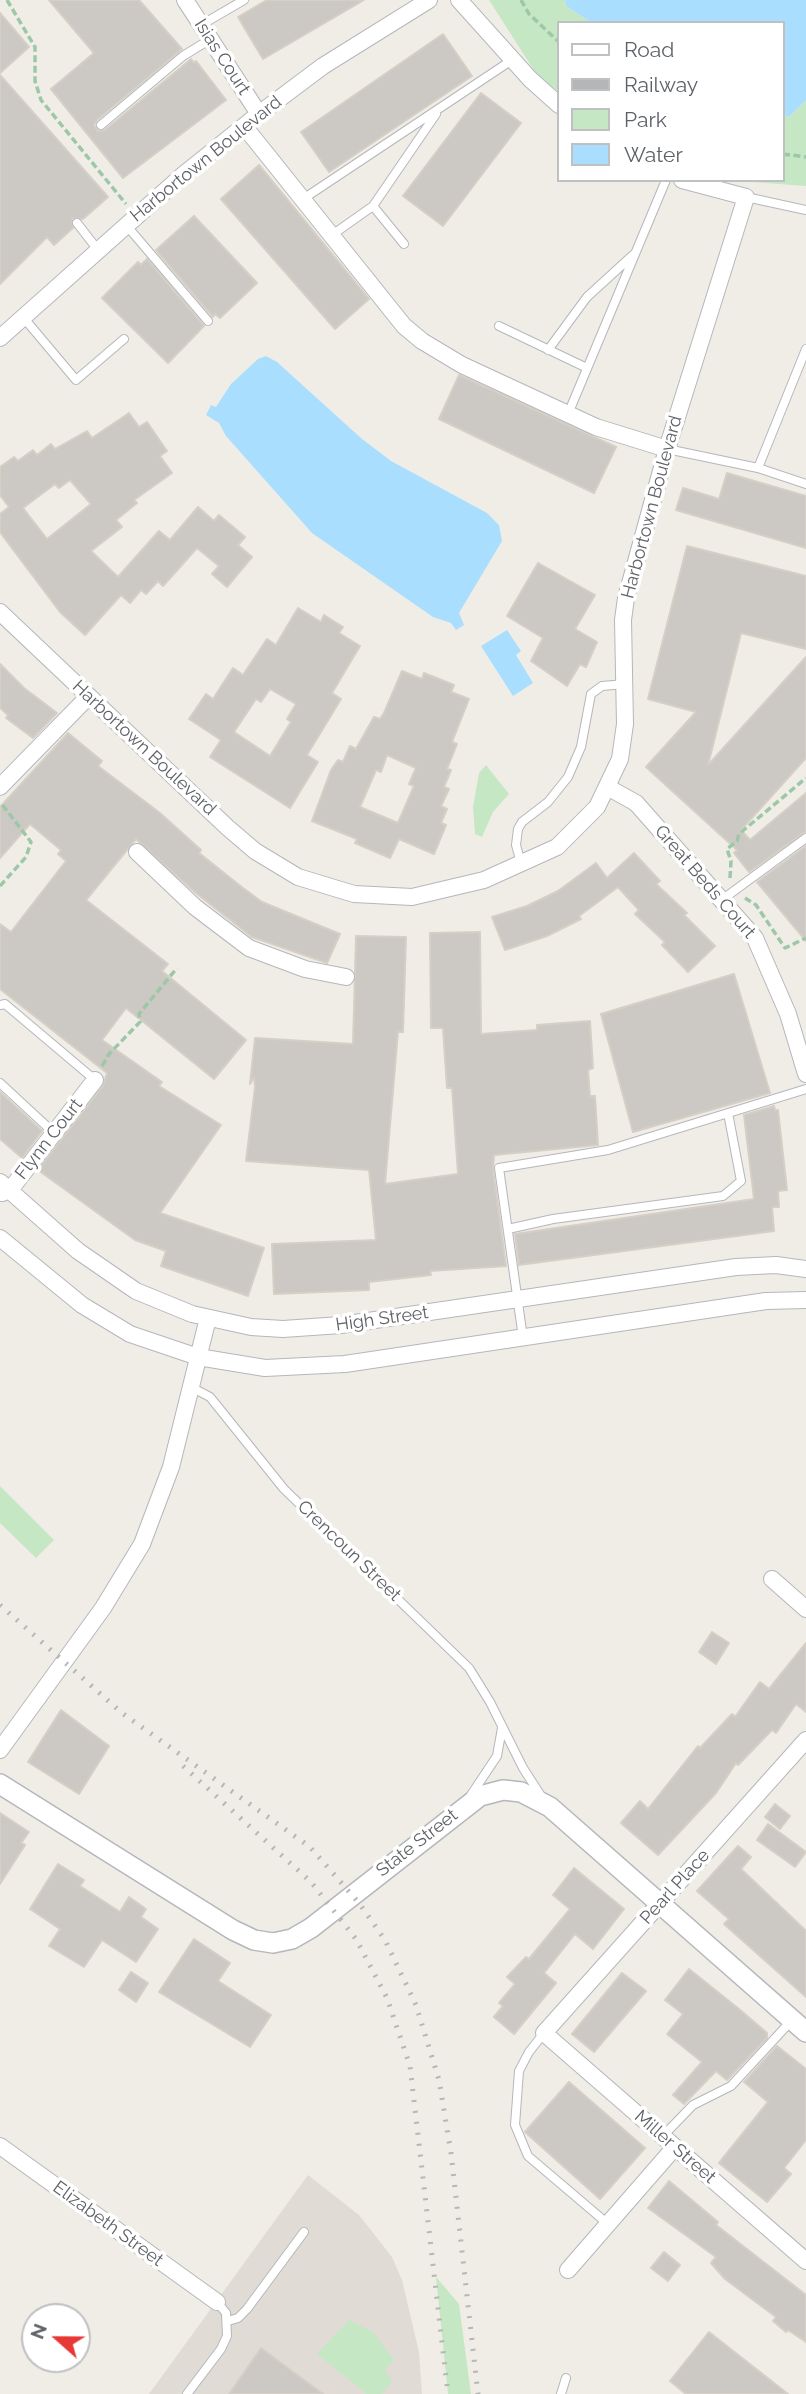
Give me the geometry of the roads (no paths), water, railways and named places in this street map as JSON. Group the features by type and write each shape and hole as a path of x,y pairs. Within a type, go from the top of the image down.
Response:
{"street":[{"name":"Isias Court","path":"186,0 200,26 259,114"},
{"name":"Harbortown Boulevard","path":"0,338 131,220 259,114 323,66 429,0"},
{"path":"459,0 512,61 558,104"},
{"path":"244,126 404,326 422,341 462,365 596,427 667,449"},
{"path":"690,182 746,197"},
{"name":"Harbortown Boulevard","path":"0,612 255,851 287,871 321,886 367,896 412,897 456,889 522,866 572,836 609,788 624,742 626,597 667,449 746,197"},
{"path":"0,788 89,696"},
{"name":"Great Beds Court","path":"609,788 636,803 755,938 788,1014 805,1064"},
{"path":"137,852 195,908 249,948 305,969 346,977"},
{"name":"Flynn Court","path":"3,1189 54,1133 95,1080"},
{"name":"High Street","path":"3,1189 78,1251 121,1282 161,1304 208,1318 268,1328 319,1328 736,1267 776,1265 806,1269"},
{"path":"0,1238 99,1317 146,1341 198,1357 246,1367 302,1369 766,1301 806,1300"},
{"path":"0,1750 103,1608 142,1544 165,1489 208,1318"},
{"path":"772,1579 806,1609"},
{"name":"Pearl Place","path":"544,2033 806,1740"},
{"name":"State Street","path":"0,1784 233,1930 254,1940 273,1943 292,1939 311,1928 457,1811 480,1796 503,1790 530,1795 550,1807 799,2026"},
{"name":"Miller Street","path":"544,2033 806,2261"},
{"path":"568,2270 608,2224 669,2142"},
{"name":"Elizabeth Street","path":"0,2146 217,2302"}],"lane":[{"path":"200,26 244,0"},
{"path":"101,125 183,56 209,40"},
{"path":"303,199 512,61"},
{"path":"332,235 373,206 440,108"},
{"path":"568,414 665,182"},
{"path":"746,197 806,209"},
{"path":"373,206 404,244"},
{"path":"131,220 208,321"},
{"path":"77,223 98,250"},
{"path":"548,350 587,298 635,253"},
{"path":"23,317 76,380 124,339"},
{"path":"499,326 587,368"},
{"path":"758,468 806,349"},
{"path":"667,449 758,468 806,484"},
{"path":"522,866 516,845 518,829 522,821 548,802 568,777 581,747 591,694 602,686 625,684"},
{"path":"723,900 806,838"},
{"path":"0,1005 5,1004 95,1080"},
{"path":"0,1083 54,1133"},
{"path":"523,1338 499,1168 608,1150 806,1089"},
{"path":"508,1229 553,1219 723,1196 741,1181 728,1113"},
{"name":"Crencoun Street","path":"191,1387 210,1397 284,1489 455,1652 480,1685 530,1781 550,1807"},
{"path":"457,1811 497,1756 501,1740 500,1722"},
{"path":"669,2142 693,2105 731,2085 799,2026"},
{"path":"544,2033 519,2071 515,2125 528,2156 608,2224"},
{"path":"228,2320 238,2318 247,2309 304,2232"},
{"path":"187,2394 224,2343 228,2320 217,2302"},
{"path":"561,2394 566,2378"}],"water":[{"path":"565,0 806,0 806,100 789,117 785,116 785,21 589,21 566,6"},
{"path":"266,356 277,362 362,439 391,461 487,513 499,525 502,541 459,613 464,625 456,630 451,623 433,617 312,533 226,436 219,423 206,415 211,405 216,407 231,384 258,359"},
{"path":"507,630 521,651 516,655 533,683 513,696 481,646"}],"railway":[{"path":"0,1605 122,1713 310,1847 359,1903 385,1940 416,2005 439,2080 451,2153 478,2394"},
{"path":"183,1766 311,1882 356,1939 387,1998 410,2066 448,2394"}]}
